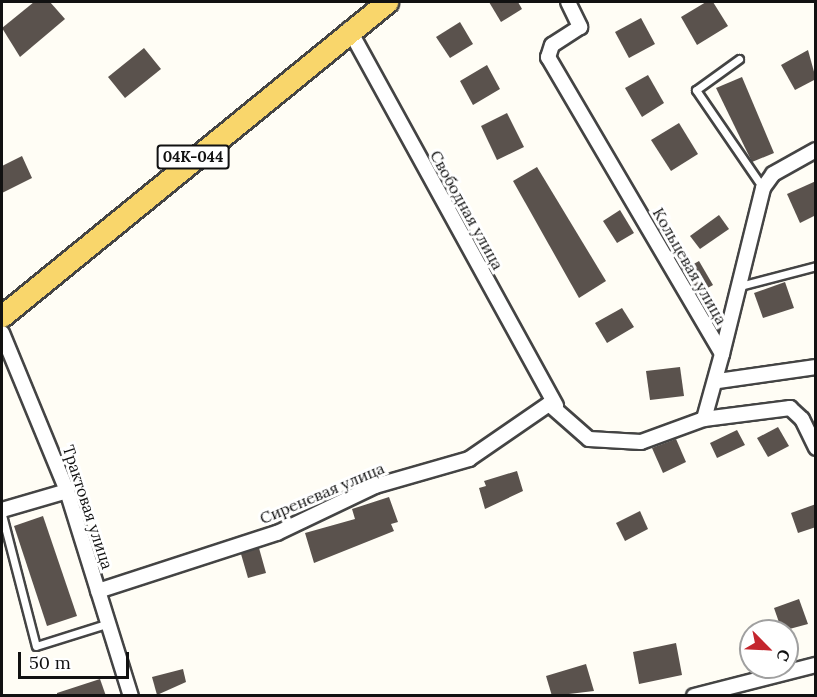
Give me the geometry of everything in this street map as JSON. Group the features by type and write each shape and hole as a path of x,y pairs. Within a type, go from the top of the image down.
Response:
{"main road":[{"name":"04К-044","path":"2,316 349,29 387,2"}],"street":[{"name":"Кольцевая улица","path":"568,2 580,27 552,45 548,57 722,354"},
{"name":"Свободная улица","path":"349,29 556,406"},
{"path":"763,188 773,174 816,150"},
{"name":"Кольцевая улица","path":"722,354 763,188"},
{"name":"Трактовая улица","path":"2,333 67,492 106,624 131,696"},
{"path":"704,418 718,381 722,354"},
{"path":"718,381 816,367"},
{"path":"556,406 589,439 641,442 704,418 790,408 802,419 816,448"},
{"name":"Сиреневая улица","path":"98,591 278,532 375,486 469,459 507,437 539,407 556,406"},
{"path":"2,510 67,492"},
{"path":"694,696 715,694 816,665"}],"lane":[{"path":"739,59 696,90 763,188"},
{"path":"740,286 816,266"},
{"path":"2,515 36,646 106,624"}],"building":[{"path":"34,2 50,2 65,19 20,57 2,28"},
{"path":"489,2 518,2 522,9 501,22"},
{"path":"706,2 713,2 728,26 697,45 681,17"},
{"path":"641,18 655,44 629,58 615,32"},
{"path":"460,22 473,44 450,58 436,37"},
{"path":"144,48 161,69 125,98 108,77"},
{"path":"808,50 816,79 795,90 781,65"},
{"path":"487,65 500,89 473,105 460,81"},
{"path":"648,75 664,103 642,117 625,88"},
{"path":"742,77 774,153 752,162 716,88"},
{"path":"507,113 524,147 497,160 481,126"},
{"path":"679,123 698,154 671,171 651,140"},
{"path":"22,156 32,178 2,193 2,166"},
{"path":"537,167 606,281 579,298 513,181"},
{"path":"816,181 816,215 800,223 787,194"},
{"path":"620,210 634,233 617,243 603,221"},
{"path":"719,215 729,229 700,249 690,236"},
{"path":"699,261 713,285 697,294 683,270"},
{"path":"785,282 794,308 763,318 754,293"},
{"path":"622,308 634,327 607,343 595,323"},
{"path":"680,367 684,396 650,400 646,371"},
{"path":"778,427 789,446 768,457 757,438"},
{"path":"737,430 745,445 717,458 710,443"},
{"path":"676,439 686,462 663,473 652,448"},
{"path":"517,471 523,491 485,509 479,488 486,486 484,481"},
{"path":"389,497 398,522 391,524 394,531 314,563 305,533 355,519 352,509"},
{"path":"816,504 816,527 798,533 791,513"},
{"path":"640,511 648,529 625,541 616,523"},
{"path":"43,516 77,616 47,626 14,526"},
{"path":"259,548 266,573 248,578 241,554"},
{"path":"799,599 808,624 799,626 799,619 778,619 774,608"},
{"path":"676,643 682,675 639,684 633,652"},
{"path":"586,664 594,691 552,696 546,676"},
{"path":"183,669 186,682 157,695 152,677"},
{"path":"100,679 106,696 57,696 57,693"}]}
